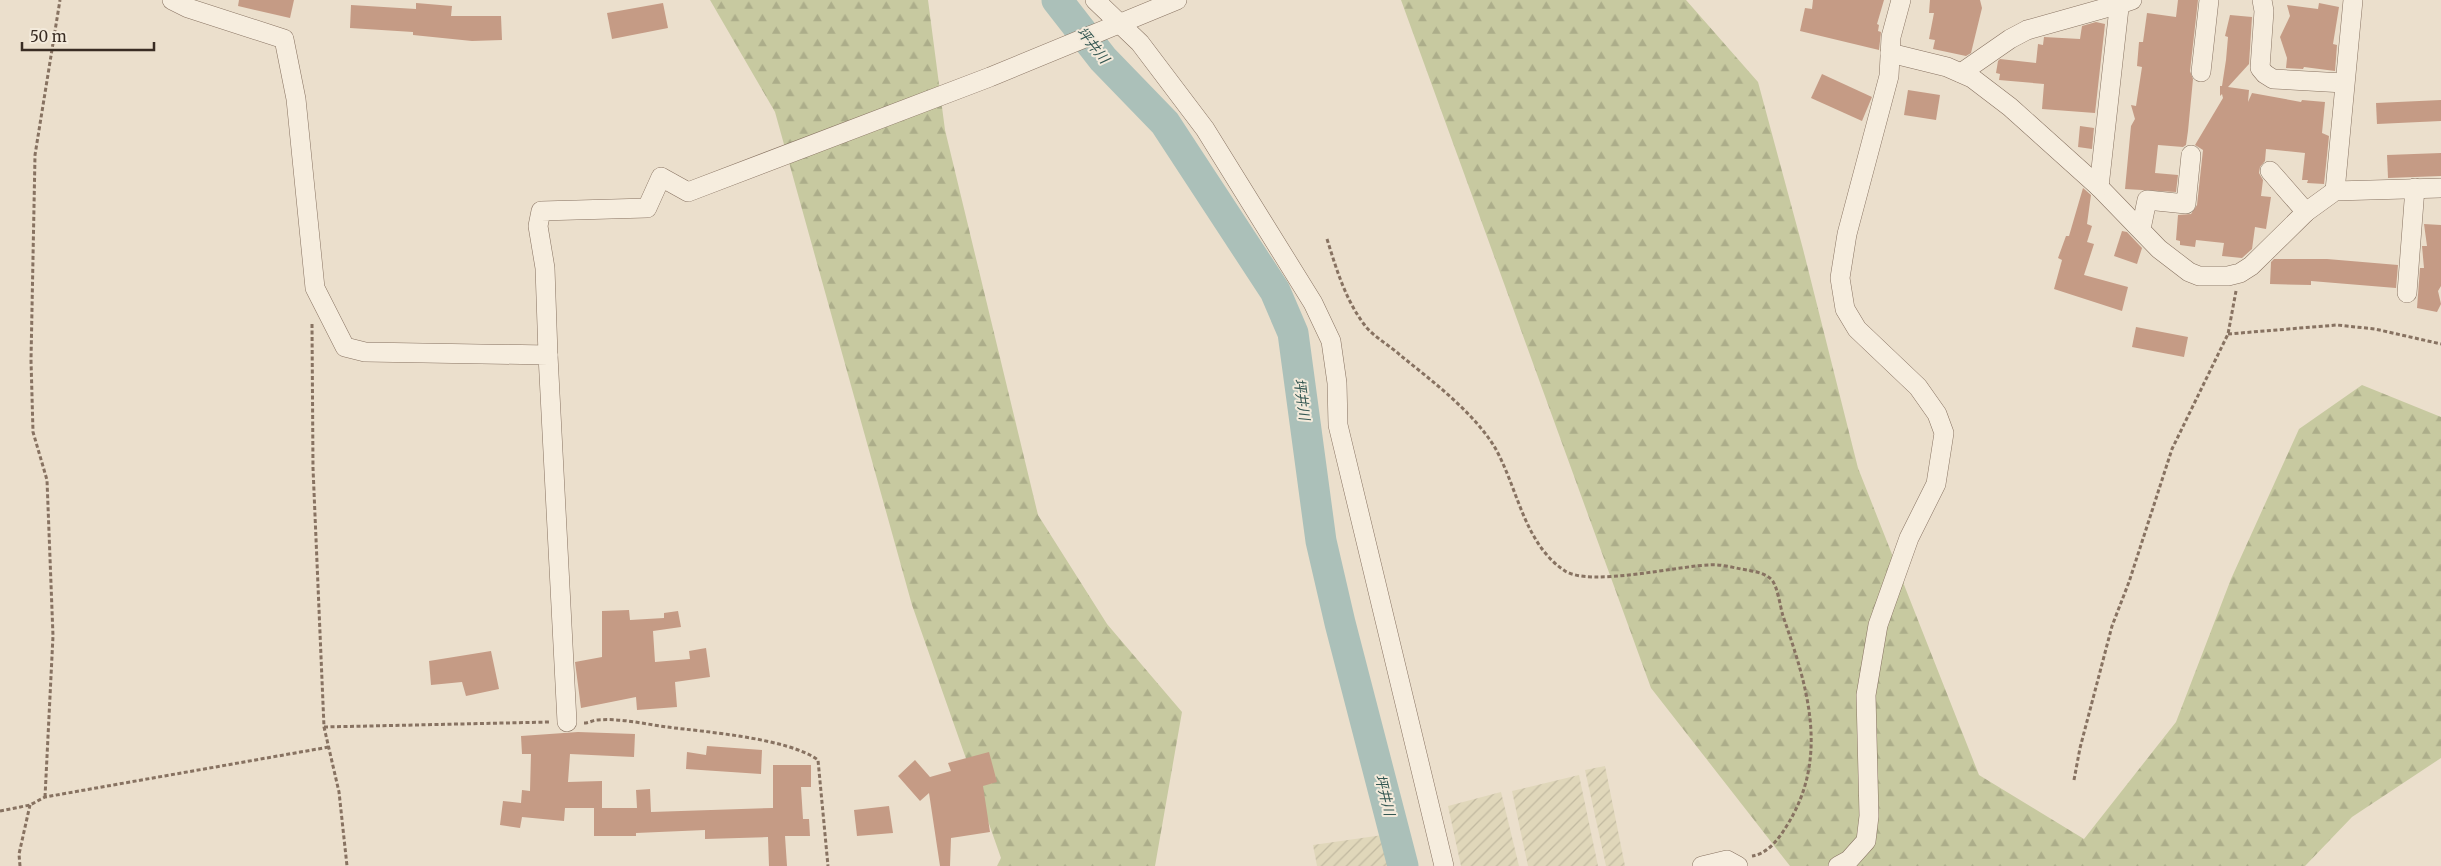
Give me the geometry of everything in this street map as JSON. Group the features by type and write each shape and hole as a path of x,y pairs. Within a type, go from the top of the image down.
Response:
{"street":[{"path":"172,0 188,8 284,38 296,99 315,288 345,347 364,352 548,355"},
{"path":"1095,0 1111,27 1140,44 1206,129 1313,303 1331,340 1337,383 1338,424 1444,866"},
{"path":"567,722 545,268 538,226 541,211 647,208 661,177 688,192 990,77 1176,0"},
{"path":"1838,866 1850,860 1866,841 1869,816 1866,695 1878,626 1909,538 1936,484 1944,434 1937,414 1918,388 1857,330 1845,309 1840,278 1847,234 1887,85 1892,37 1901,0"},
{"path":"2201,72 2209,0"},
{"path":"2262,0 2264,11 2260,68 2265,74 2273,78 2344,83"},
{"path":"2335,191 2353,0"},
{"path":"1961,73 2010,39 2028,30 2128,1"},
{"path":"2099,187 2119,8 2128,1"},
{"path":"1890,53 1947,67 1972,78 2010,107 2099,187 2159,250 2189,272 2199,276 2212,278 2240,273 2251,266 2306,212 2335,191 2441,188"},
{"path":"2141,229 2147,200 2186,204 2191,155"},
{"path":"2270,171 2306,212"},
{"path":"2406,293 2415,188"},
{"path":"1702,866 1732,863"}],"path":[{"path":"45,798 53,636 47,480 33,432 31,340 35,154 60,0"},
{"path":"1327,239 1344,292 1368,329 1432,381 1475,423 1493,446 1512,484 1524,517 1542,549 1566,571 1579,576 1619,577 1712,564 1759,572 1772,581 1798,664 1812,724 1806,786 1796,811 1781,834 1762,854 1732,863"},
{"path":"2074,780 2080,748 2112,626 2129,582 2172,449 2228,334 2240,273"},
{"path":"312,322 313,468 324,727 339,792 347,866"},
{"path":"2228,334 2337,325 2375,329 2441,344"},
{"path":"324,727 592,723 596,720 633,722 747,737 809,754 818,760 828,866"},
{"path":"0,811 30,805 45,798 329,746"},
{"path":"20,866 19,854 30,805"}],"shaded area":[{"path":"1605,766 1625,866 1606,866 1585,770"},
{"path":"1579,775 1598,866 1528,866 1512,791"},
{"path":"1501,792 1519,866 1461,866 1448,806"},
{"path":"1383,835 1391,866 1317,866 1313,845"}],"green space":[{"path":"710,0 928,0 945,130 1038,515 1107,624 1182,712 1155,866 997,866 1001,858 912,605 775,112"},
{"path":"1401,0 1686,0 1758,82 1803,249 1858,468 1979,775 2084,839 2176,722 2231,579 2299,429 2362,385 2441,417 2441,758 2352,817 2305,866 1790,866 1651,688"}],"building":[{"path":"239,0 294,0 290,18 238,6"},
{"path":"1813,0 1884,0 1877,24 1879,25 1878,31 1881,32 1879,50 1800,31 1805,8 1812,9"},
{"path":"1930,0 1980,0 1982,8 1971,53 1966,56 1933,49 1935,40 1929,39 1934,13 1929,13"},
{"path":"2178,0 2198,0 2190,71 2193,79 2188,131 2186,145 2183,147 2158,145 2155,173 2178,175 2176,192 2125,189 2131,126 2135,119 2131,105 2136,106 2142,67 2137,66 2139,42 2143,42 2147,13 2176,17"},
{"path":"416,3 452,6 451,16 501,16 502,40 472,41 413,35 413,32 350,28 351,5 416,9"},
{"path":"663,3 668,28 612,39 607,13"},
{"path":"2319,3 2339,7 2333,44 2337,45 2335,71 2304,67 2303,69 2286,68 2287,58 2280,37 2290,16 2287,5 2318,9"},
{"path":"2230,15 2252,17 2249,64 2228,87 2249,90 2248,102 2252,93 2301,102 2302,100 2325,102 2322,133 2329,136 2324,184 2307,183 2308,180 2302,180 2305,153 2266,149 2265,161 2260,167 2259,173 2263,180 2261,196 2271,197 2266,229 2255,227 2252,249 2242,258 2222,256 2224,243 2196,240 2195,247 2180,245 2180,241 2176,240 2178,215 2191,214 2197,205 2203,150 2195,145 2223,98 2222,94 2220,96 2220,86 2222,86 2226,60 2228,37 2225,36"},
{"path":"2096,22 2105,24 2095,113 2042,109 2044,84 1999,80 2000,74 1996,73 2000,59 2036,63 2038,44 2043,45 2044,37 2080,39 2082,26"},
{"path":"1822,74 1872,97 1862,121 1811,98"},
{"path":"1908,90 1940,95 1936,120 1904,115"},
{"path":"2441,100 2441,121 2377,124 2376,103"},
{"path":"2080,126 2094,128 2092,149 2078,147"},
{"path":"2441,153 2441,176 2388,178 2387,155"},
{"path":"2083,188 2091,195 2087,224 2092,226 2087,242 2094,244 2084,275 2128,287 2122,311 2054,289 2062,260 2058,258 2066,236 2069,236"},
{"path":"2424,224 2441,225 2441,286 2438,291 2441,304 2437,312 2417,308 2420,268 2424,268 2422,246 2427,246"},
{"path":"2122,231 2127,232 2142,248 2137,264 2114,256"},
{"path":"2274,259 2327,259 2398,265 2396,288 2311,281 2311,285 2270,284 2271,262"},
{"path":"2136,327 2188,337 2184,357 2132,347"},
{"path":"629,610 630,620 664,618 664,613 678,611 681,627 653,631 655,662 690,659 689,651 706,648 710,677 675,682 677,707 637,710 636,697 581,708 575,662 602,657 602,611"},
{"path":"491,651 499,689 466,696 462,682 431,685 429,661"},
{"path":"578,732 635,734 634,757 570,754 568,782 602,781 602,808 637,808 636,790 650,789 651,812 773,808 773,765 811,765 811,787 801,787 803,819 809,819 810,836 785,836 787,866 769,866 768,837 705,839 705,830 636,833 636,836 594,836 594,808 565,808 564,821 522,817 520,828 500,825 503,801 521,803 522,790 530,791 531,754 522,754 521,736"},
{"path":"707,746 762,750 761,774 686,769 687,752 706,755"},
{"path":"989,752 997,782 983,786 990,832 951,838 950,866 940,866 929,793 920,801 898,776 915,760 930,777 951,771 948,763"},
{"path":"889,806 893,833 857,836 854,810"}],"waterway":[{"name":"坪井川","path":"1057,0 1103,59 1165,123 1275,291 1293,333 1321,541 1340,623 1403,866"}]}
